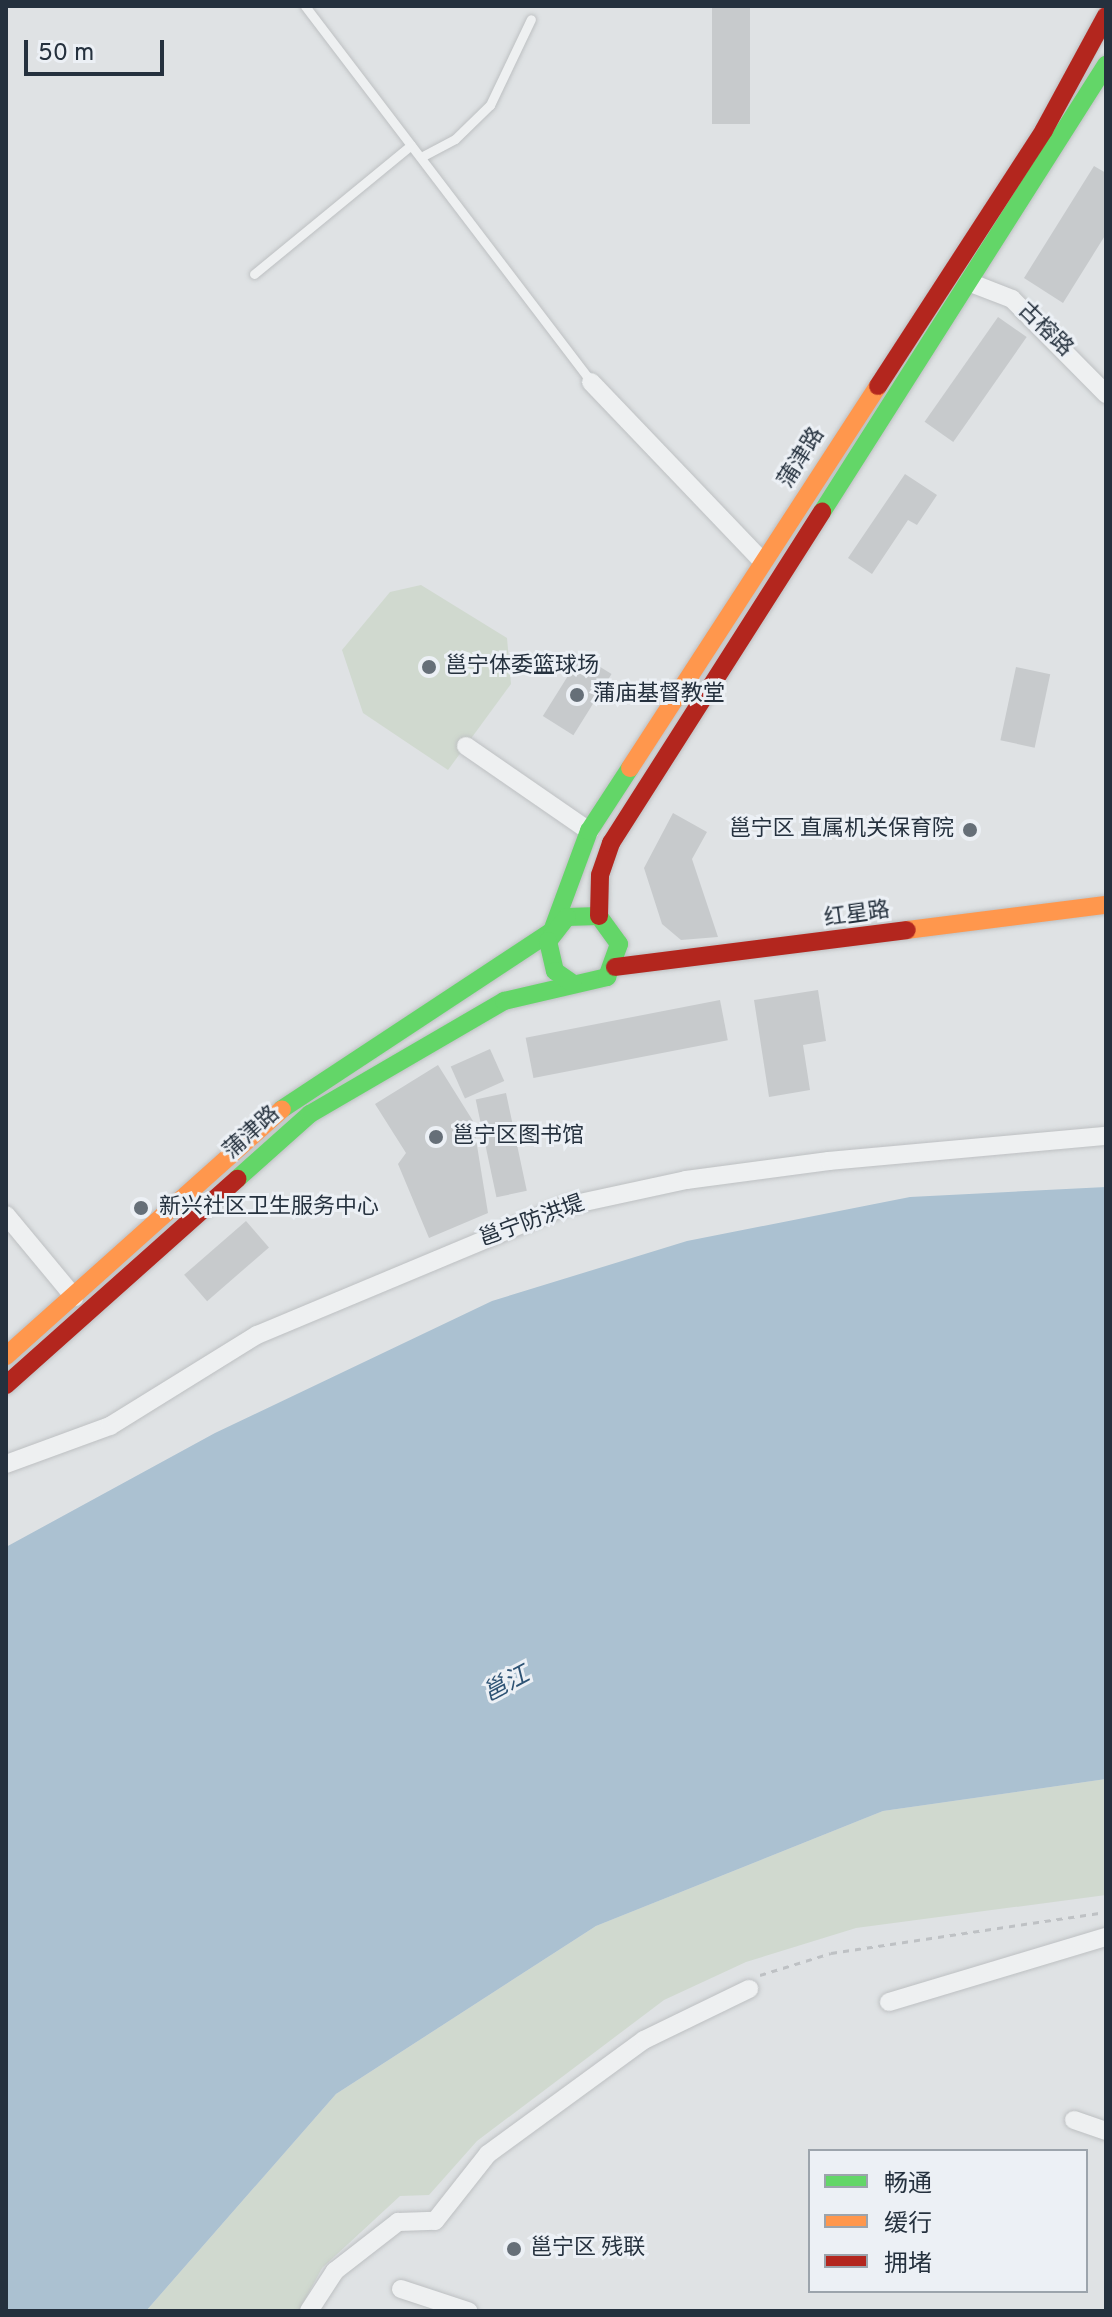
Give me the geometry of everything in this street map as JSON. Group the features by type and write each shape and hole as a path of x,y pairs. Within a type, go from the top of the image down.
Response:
{"main road":[{"name":"蒲津路","path":"572,983 550,962 552,931 589,831 1044,130 1106,16"},
{"path":"615,967 616,932 599,916 600,875 611,843 971,283 1106,65"},
{"name":"红星路","path":"615,967 1106,905"},
{"name":"蒲津路","path":"6,1356 296,1096 552,931 567,917 599,916"},
{"name":"蒲津路","path":"6,1385 310,1114 458,1023 535,989 596,983 615,967"}],"street":[{"name":"古榕路","path":"971,283 1023,307 1106,394"},
{"path":"591,382 763,562"},
{"path":"466,746 589,831"},
{"name":"邕宁防洪堤","path":"6,1464 124,1419 257,1335 566,1206 686,1180 813,1163 1106,1136"},
{"path":"6,1215 74,1297"},
{"path":"889,2002 1106,1937"},
{"path":"309,2311 335,2271 398,2222 435,2221 477,2162 495,2148 644,2040 747,1984"},
{"path":"1074,2120 1106,2131"},
{"path":"401,2289 468,2311"}],"lane":[{"path":"305,6 591,382"},
{"path":"421,157 455,139 490,105 531,19"},
{"path":"254,274 411,145"}],"path":[{"path":"747,1984 831,1953 1106,1912"}],"shaded area":[{"name":"邕宁体委篮球场","path":"421,585 507,638 511,684 448,770 363,713 342,650 390,592"},
{"path":"1106,1779 1106,1895 856,1928 746,1962 664,2000 477,2141 429,2195 400,2196 322,2268 299,2311 146,2311 336,2094 596,1926 883,1811"}],"water":[{"name":"邕江","path":"1106,1187 1106,1779 883,1811 596,1926 336,2094 146,2311 6,2311 6,1547 215,1433 492,1301 687,1241 910,1197"}],"building":[{"path":"712,6 750,6 750,124 712,124"},
{"path":"1094,166 1106,173 1106,234 1063,303 1024,278"},
{"path":"998,317 1027,337 953,442 925,422"},
{"path":"905,474 937,495 917,525 908,520 872,574 848,558"},
{"name":"蒲庙基督教堂","path":"581,655 612,674 573,735 543,716"},
{"path":"1016,667 1050,674 1035,748 1000,740"},
{"path":"673,813 707,832 692,859 718,937 681,940 662,924 644,868"},
{"path":"818,990 826,1041 803,1045 810,1090 769,1097 754,1000"},
{"path":"720,1000 728,1040 533,1078 526,1038"},
{"path":"490,1049 504,1081 465,1098 451,1066"},
{"name":"邕宁区图书馆","path":"438,1065 473,1121 488,1213 429,1238 398,1164 406,1153 375,1104"},
{"path":"506,1093 527,1191 496,1197 476,1099"},
{"path":"246,1221 269,1247 207,1301 184,1275"}],"traffic: fast":[{"path":"822,512 1106,65"},
{"path":"282,1109 552,931 589,831 630,768"},
{"path":"237,1179 310,1114 504,1001 607,977 619,944 599,916 567,917 548,941 555,971 572,983"}],"traffic: slow":[{"path":"630,768 878,386"},
{"path":"907,930 1106,905"},
{"path":"6,1356 282,1109"}],"traffic: jam":[{"path":"878,386 1044,130 1106,16"},
{"path":"599,916 600,875 611,843 822,512"},
{"path":"615,967 907,930"},
{"path":"6,1385 237,1179"}],"place":[{"name":"邕宁体委篮球场","path":"429,667"},
{"name":"蒲庙基督教堂","path":"577,695"},
{"name":"邕宁区 直属机关保育院","path":"970,830"},
{"name":"邕宁区图书馆","path":"436,1137"},
{"name":"新兴社区卫生服务中心","path":"141,1208"},
{"name":"邕宁区 残联","path":"514,2249"}]}
